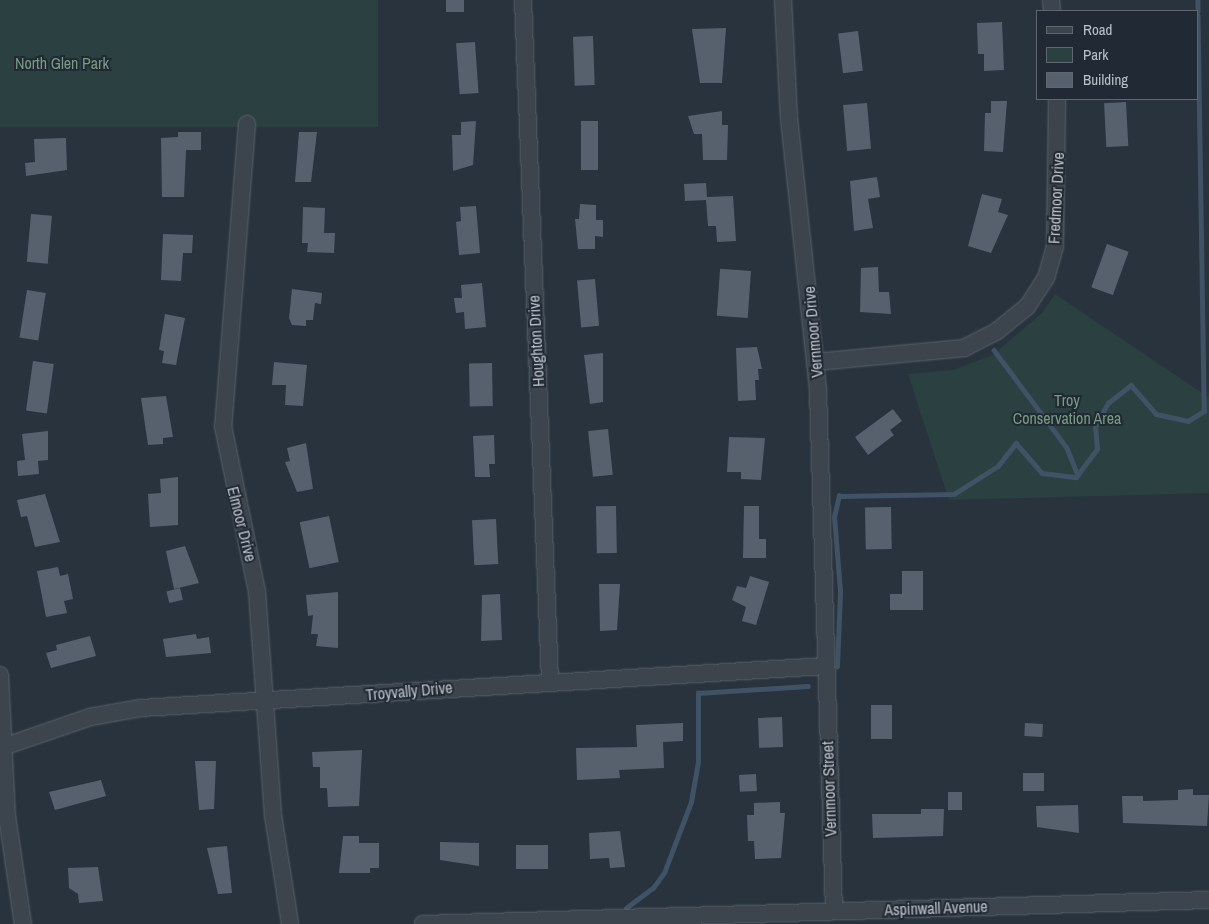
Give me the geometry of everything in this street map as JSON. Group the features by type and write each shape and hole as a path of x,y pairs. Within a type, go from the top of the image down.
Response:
{"street":[{"name":"Houghton Drive","path":"523,0 550,682"},
{"name":"Vernmoor Drive","path":"783,0 789,118 816,362 825,666"},
{"name":"Fredmoor Drive","path":"816,362 964,348 998,331 1027,306 1046,278 1056,246 1057,100"},
{"name":"Elmoor Drive","path":"247,124 223,426 257,592 273,814 290,924"},
{"name":"Troyvally Drive","path":"2,747 117,711 825,666"},
{"name":"Vernmoor Street","path":"825,666 834,911"},
{"path":"0,676 2,747 7,816 23,924"},
{"name":"Aspinwall Avenue","path":"423,924 1209,900"}],"green space":[{"name":"North Glen Park","path":"0,0 378,0 378,127 0,127"},
{"name":"Troy Conservation Area","path":"1055,294 1208,397 1209,387 1209,493 949,500 908,374 953,370 993,355 1042,313"}],"building":[{"path":"446,0 464,0 464,12 446,12"},
{"path":"1002,22 1004,70 984,71 984,54 978,54 977,23"},
{"path":"726,28 722,83 700,83 692,29"},
{"path":"858,31 863,71 843,73 838,33"},
{"path":"593,36 595,85 575,86 573,37"},
{"path":"475,42 479,93 460,94 456,43"},
{"path":"991,101 1007,101 1003,152 984,151 985,113 991,113"},
{"path":"1126,102 1128,146 1106,147 1104,103"},
{"path":"867,103 871,149 847,151 843,105"},
{"path":"722,111 722,125 728,125 727,160 703,160 702,134 694,134 688,116"},
{"path":"476,121 473,165 453,171 452,135 461,135 461,122"},
{"path":"581,121 598,121 598,170 581,170"},
{"path":"178,132 201,132 201,150 186,150 184,197 162,197 161,138 178,137"},
{"path":"299,132 317,132 311,182 295,182"},
{"path":"66,138 67,170 26,176 25,163 35,162 34,139"},
{"path":"877,177 880,197 868,199 873,228 854,231 850,181"},
{"path":"706,183 707,197 733,196 736,241 717,242 716,226 708,226 706,200 685,201 684,184"},
{"path":"982,194 1002,199 998,212 1008,215 991,253 968,246"},
{"path":"580,204 596,205 596,220 603,220 603,237 595,236 595,249 578,249 575,219 579,219"},
{"path":"476,206 480,253 459,255 456,222 461,221 460,207"},
{"path":"303,207 325,208 324,233 335,233 334,253 307,252 308,243 302,243"},
{"path":"31,214 52,216 48,264 27,262"},
{"path":"163,234 193,235 192,253 183,253 181,281 161,280"},
{"path":"1107,244 1129,252 1113,295 1091,287"},
{"path":"878,267 879,292 889,292 891,314 860,312 861,268"},
{"path":"720,269 751,271 748,318 717,316"},
{"path":"595,279 599,326 581,327 577,281"},
{"path":"482,283 486,327 465,329 464,312 456,313 454,298 462,298 461,285"},
{"path":"292,289 322,293 321,304 315,303 313,320 306,320 306,326 292,325 289,318"},
{"path":"27,290 46,293 38,340 19,337"},
{"path":"165,314 185,318 176,365 162,363 164,351 159,350"},
{"path":"757,347 762,369 758,369 759,380 755,380 756,400 738,401 736,348"},
{"path":"603,353 603,402 590,404 584,355"},
{"path":"33,361 54,364 47,413 26,411"},
{"path":"274,362 307,365 303,406 285,405 286,385 272,385"},
{"path":"469,363 492,363 493,406 470,406"},
{"path":"166,396 173,437 163,438 163,444 148,445 141,398"},
{"path":"893,409 902,421 890,430 894,435 868,455 855,437"},
{"path":"608,429 613,475 593,477 588,431"},
{"path":"48,431 48,460 38,461 39,474 18,476 17,461 25,460 22,434"},
{"path":"494,435 495,464 489,464 490,477 475,477 473,436"},
{"path":"729,437 765,438 761,480 741,479 741,472 727,472"},
{"path":"306,443 313,489 297,492 285,462 290,461 287,448"},
{"path":"178,477 178,525 150,527 148,494 161,493 160,479"},
{"path":"45,494 60,542 35,547 27,516 21,517 17,500"},
{"path":"596,506 616,506 617,553 597,553"},
{"path":"744,506 759,506 759,539 766,539 766,558 743,558"},
{"path":"865,507 891,507 892,549 866,549"},
{"path":"329,516 339,562 309,568 300,522"},
{"path":"496,519 498,564 474,565 472,520"},
{"path":"185,546 199,583 174,589 166,551"},
{"path":"58,567 60,576 68,574 73,599 64,601 67,613 46,617 37,571"},
{"path":"902,571 923,571 923,610 890,610 890,594 902,594"},
{"path":"750,576 769,582 756,625 742,621 746,607 732,600 737,586 746,588"},
{"path":"599,584 620,584 617,630 600,631"},
{"path":"180,588 183,600 169,603 166,591"},
{"path":"338,592 338,648 316,646 318,634 311,634 313,615 308,616 306,595"},
{"path":"500,594 502,640 481,641 482,595"},
{"path":"196,634 197,639 209,637 211,653 166,657 163,639"},
{"path":"90,636 96,656 51,668 46,653 57,650 56,645"},
{"path":"871,705 892,705 892,739 871,739"},
{"path":"782,717 783,747 759,748 758,718"},
{"path":"683,723 683,741 663,742 664,768 619,770 620,778 577,780 576,748 637,747 636,725"},
{"path":"1025,723 1043,724 1042,737 1024,736"},
{"path":"362,750 359,806 328,807 327,788 320,788 320,767 313,767 312,752"},
{"path":"195,761 216,761 214,809 199,810"},
{"path":"1023,773 1044,773 1044,791 1023,791"},
{"path":"756,774 757,791 740,792 739,775"},
{"path":"101,780 106,796 55,810 49,792"},
{"path":"1193,789 1193,795 1209,795 1207,826 1123,823 1122,796 1143,796 1143,801 1178,800 1178,790"},
{"path":"948,792 962,792 962,810 948,810"},
{"path":"780,802 780,813 785,813 781,858 755,859 754,841 748,841 747,815 754,815 754,803"},
{"path":"1078,805 1079,833 1037,827 1036,806"},
{"path":"921,809 944,809 943,836 873,838 872,814 921,814"},
{"path":"620,831 625,867 610,868 609,858 590,859 589,833"},
{"path":"343,836 359,836 359,843 379,843 379,868 370,868 370,873 339,873"},
{"path":"440,842 479,843 479,866 440,860"},
{"path":"516,845 548,845 548,869 516,869"},
{"path":"227,846 232,893 218,894 207,848"},
{"path":"98,867 103,901 79,903 78,894 69,888 68,868"}],"waterway":[{"path":"1198,0 1198,10"},
{"path":"1199,81 1204,411"},
{"path":"994,350 1067,448 1078,475"},
{"path":"837,667 840,591 834,517 839,496 954,494 998,466 1016,443 1042,473 1076,477 1097,449 1095,427 1108,403 1131,385 1156,414 1188,421 1204,411"},
{"path":"626,908 653,888 664,873 691,802 698,762 698,693 808,686"}]}
